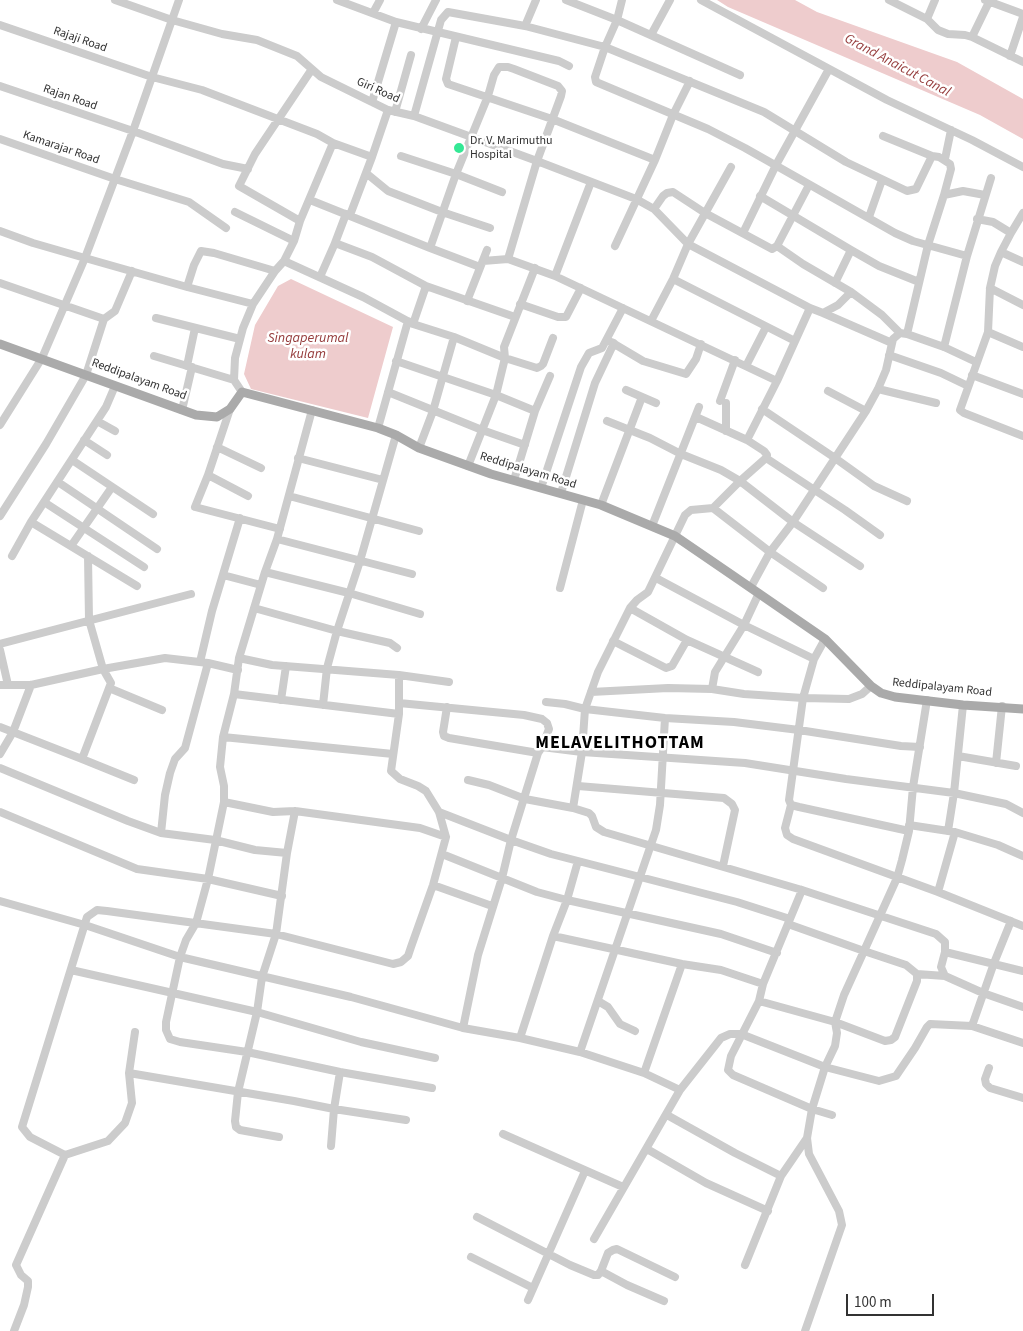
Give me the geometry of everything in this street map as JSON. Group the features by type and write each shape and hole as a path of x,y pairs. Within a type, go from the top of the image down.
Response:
{"main road":[{"name":"Reddipalayam Road","path":"0,345 42,358 196,415 217,417 230,409"},
{"name":"Reddipalayam Road","path":"242,392 378,428 396,435 419,448 468,466 601,505 675,536 825,639 881,693 895,697 963,705 1002,706 1023,709"},
{"path":"230,409 242,392"}],"street":[{"name":"Giri Road","path":"115,0 172,20 222,34 257,40 297,56 320,77 391,111 414,116 636,199 654,209 688,244 810,308 892,343"},
{"path":"0,425 42,358 85,258 133,131 179,0"},
{"path":"339,0 422,30 559,61 569,66"},
{"path":"373,13 380,0"},
{"path":"422,30 436,0"},
{"path":"525,26 536,0"},
{"path":"566,0 617,20 740,75"},
{"path":"622,0 617,20 595,77 596,82 708,129 869,216 895,233 913,241 966,256"},
{"path":"651,35 670,0"},
{"path":"701,0 887,100 1023,167"},
{"path":"889,0 927,19 938,30 948,34 972,37 1023,62"},
{"path":"927,19 936,0"},
{"path":"972,37 987,1 1023,15 1010,56"},
{"path":"414,116 441,20 448,12 525,26 605,47 764,112 846,162 907,191 916,189 941,156 951,130"},
{"path":"372,102 396,22"},
{"name":"Rajaji Road","path":"0,25 152,77 202,90 372,157"},
{"path":"456,37 446,82 552,119 655,160"},
{"path":"320,277 366,173 411,55"},
{"path":"430,248 456,174 488,96 494,75 499,68 508,67 558,86 562,91 562,96 537,161 508,259"},
{"path":"300,221 239,186 255,154 312,69"},
{"path":"743,233 776,165 829,69"},
{"path":"615,246 690,81"},
{"name":"Rajan Road","path":"0,86 223,164 248,169"},
{"path":"750,587 770,552 793,522 866,411 878,389 893,340 903,333 919,282 928,245 952,169 950,164 941,156 882,136"},
{"name":"Kamarajar Road","path":"0,139 115,179 189,202 226,228"},
{"path":"242,392 234,380 235,358 240,339 253,304 284,260 294,241 300,221 333,143"},
{"path":"401,156 456,174 502,192"},
{"path":"651,321 674,278 688,244 731,167"},
{"path":"366,173 388,191 490,228"},
{"path":"944,347 966,256 991,178"},
{"path":"869,216 882,180"},
{"path":"555,276 592,182"},
{"path":"654,209 667,192 673,192 705,213 772,249 777,246 810,185"},
{"path":"944,195 963,191 985,195"},
{"path":"760,196 880,266 919,282"},
{"path":"310,200 430,248 482,264 508,259 555,276 777,381"},
{"path":"235,212 294,241"},
{"path":"1022,217 1011,233 995,266 990,288 988,332 960,410 1023,436"},
{"path":"977,219 993,222 1011,233"},
{"path":"0,230 132,272 253,304"},
{"path":"335,243 372,257 426,286 515,317"},
{"path":"777,246 803,264 851,292 903,333 944,347 976,362"},
{"path":"467,301 488,250"},
{"path":"835,283 851,250"},
{"path":"187,287 201,251 214,253 275,272"},
{"path":"1001,252 1023,262"},
{"path":"284,260 411,322 505,358 540,368 553,338"},
{"path":"468,466 496,395 505,358 504,347 534,268"},
{"path":"0,516 46,444 86,375 104,319 115,311 132,272"},
{"path":"674,278 795,341"},
{"path":"0,283 104,319"},
{"path":"378,428 396,361 426,286"},
{"path":"520,304 562,318 568,314 581,288"},
{"path":"990,288 1023,305"},
{"path":"824,313 838,305 851,292"},
{"path":"561,493 594,384 623,308"},
{"path":"747,440 777,381 810,308"},
{"path":"156,318 240,339"},
{"path":"746,366 766,327"},
{"path":"182,410 195,328"},
{"path":"988,332 1023,347"},
{"path":"419,448 433,411 441,377 454,338"},
{"path":"610,341 643,361 686,374 696,358 701,344"},
{"path":"541,488 581,367 589,353 600,350 610,341"},
{"path":"889,355 941,373 968,386"},
{"path":"154,356 234,380"},
{"path":"726,431 723,402 735,360"},
{"path":"396,361 496,395 535,411"},
{"path":"972,374 1023,394"},
{"path":"514,480 535,411 550,376"},
{"path":"12,556 31,522 106,407 115,386"},
{"path":"878,389 936,403"},
{"path":"626,390 656,403"},
{"path":"828,391 866,411"},
{"path":"388,392 482,430 525,444"},
{"path":"601,505 642,397"},
{"path":"652,526 700,407"},
{"path":"230,409 195,507 280,529"},
{"path":"762,409 874,486 907,501"},
{"path":"312,410 277,540 238,658 238,670 223,737 220,767 224,786 224,802 208,878 196,923 186,940 180,957 166,1022 166,1030 170,1039 180,1042 247,1052 340,1072 432,1088"},
{"path":"696,417 747,440 764,451 767,455 766,458"},
{"path":"97,421 115,432"},
{"path":"607,421 650,438 740,481 793,522 860,566"},
{"path":"323,705 328,668 337,631 360,561 396,435"},
{"path":"84,440 107,455"},
{"path":"217,447 261,468"},
{"path":"298,458 383,480"},
{"path":"713,508 766,458"},
{"path":"766,458 815,489 880,535"},
{"path":"72,460 153,514"},
{"path":"208,475 248,496"},
{"path":"58,482 157,549"},
{"path":"72,546 83,527 112,487"},
{"path":"289,496 419,531"},
{"path":"560,588 583,500"},
{"path":"44,502 144,567"},
{"path":"573,808 578,786 585,710 598,672 630,608 648,592 656,578 685,515 691,510 713,508 770,552 823,588"},
{"path":"161,833 165,795 170,773 175,759 184,748 223,575 240,518"},
{"path":"31,522 137,586"},
{"path":"277,540 412,574"},
{"path":"82,759 111,683 103,669 90,620 88,556"},
{"path":"265,572 349,593 420,614"},
{"path":"223,575 261,585"},
{"path":"656,578 744,625 814,659"},
{"path":"712,689 715,672 723,656 744,625 759,593"},
{"path":"0,644 191,594"},
{"path":"254,608 337,631 390,643 396,648"},
{"path":"630,608 687,640 758,672"},
{"path":"825,639 814,659 803,698 790,792 791,805 785,828 787,835 793,839 938,892 1023,926"},
{"path":"614,641 666,668 672,666 687,640"},
{"path":"0,650 4,685 31,685 165,658 238,670"},
{"path":"238,658 272,665 328,668 450,682"},
{"path":"281,700 286,666"},
{"path":"135,1032 129,1073 132,1103 125,1123 108,1142 65,1155 30,1136 22,1127 87,916 97,910 276,934 393,964 401,962 408,956 433,885 446,837 439,812 426,791 394,776 391,771 399,714 399,675"},
{"path":"0,754 13,732 31,685"},
{"path":"591,692 668,688 712,689 744,694 849,699 862,694 872,686"},
{"path":"109,688 162,710"},
{"path":"234,694 399,714"},
{"path":"805,1331 842,1225 839,1212 809,1154 807,1138 812,1109 825,1067 835,1046 837,1033 835,1022 844,995 897,878 909,828 913,787 927,700"},
{"path":"546,702 565,704 585,710 665,718 734,722 901,746 920,747"},
{"path":"399,703 524,715 542,719 548,723 549,728 511,840 502,878 492,906 478,955 463,1028"},
{"path":"938,892 952,832 963,705"},
{"path":"996,763 1002,706"},
{"path":"447,707 443,732 444,736 449,738 540,750 745,762 954,793 1006,804 1023,813"},
{"path":"580,1052 656,830 664,757 665,718"},
{"path":"0,727 134,780"},
{"path":"223,737 393,754"},
{"path":"958,756 1016,766"},
{"path":"0,768 161,833 215,840 255,850 287,853"},
{"path":"468,780 489,785 525,799 589,813 596,827 604,832 802,890 936,934 944,942 945,952 941,967 945,976"},
{"path":"578,786 724,798 732,804 735,810 723,866"},
{"path":"224,802 273,812 295,811 420,828 446,837"},
{"path":"791,805 909,828 952,832 998,845 1023,856"},
{"path":"278,1137 240,1130 236,1127 235,1121 238,1092 257,1012 262,977 276,934 278,910 282,896 287,853 295,811"},
{"path":"0,812 137,869 208,878 282,896"},
{"path":"439,812 550,854 737,902 864,951 906,965 917,974 945,976 983,994 1023,1007"},
{"path":"442,854 521,887 567,900 721,934 777,952"},
{"path":"520,1038 553,936 567,900 578,861"},
{"path":"433,885 492,906"},
{"path":"802,890 763,984 759,1002 741,1034 728,1064 728,1070 733,1075 812,1109 832,1115"},
{"path":"0,901 85,925 180,957 351,997 463,1028 520,1038 580,1052 644,1073 680,1090"},
{"path":"972,1026 1011,921"},
{"path":"553,936 682,964 721,970 763,984"},
{"path":"945,952 1023,971"},
{"path":"644,1073 682,964"},
{"path":"70,970 257,1012 361,1042 435,1058"},
{"path":"759,1002 835,1022 885,1041 891,1040 896,1037 917,981 917,974"},
{"path":"598,1001 608,1007 620,1024 634,1031"},
{"path":"594,1239 680,1090 721,1038 730,1034 741,1034 825,1067 879,1081 888,1080 896,1076 926,1027 930,1024 972,1026 1023,1043"},
{"path":"989,1068 985,1079 986,1084 990,1088 1023,1098"},
{"path":"331,1146 340,1072"},
{"path":"129,1073 294,1101 334,1110 406,1120"},
{"path":"667,1115 735,1153 782,1176"},
{"path":"503,1134 623,1187"},
{"path":"745,1265 782,1176 807,1138"},
{"path":"647,1149 706,1183 768,1211"},
{"path":"14,1331 24,1305 28,1287 28,1281 21,1275 16,1265 65,1155"},
{"path":"528,1300 585,1171"},
{"path":"477,1217 570,1265 594,1275 598,1274 601,1270 608,1253 617,1249 676,1277"},
{"path":"471,1257 533,1288"},
{"path":"601,1270 627,1285 664,1301"}],"water":[{"name":"Grand Anaicut Canal","path":"717,0 795,0 817,12 957,62 1023,99 1023,139 980,115 728,7"},
{"name":"Singaperumal kulam","path":"291,279 393,327 368,418 251,389 244,374 255,325 278,286"}],"place":[{"name":"Dr. V. Marimuthu Hospital","path":"459,148"}],"district":[{"name":"MELAVELITHOTTAM","path":"620,744"}]}
